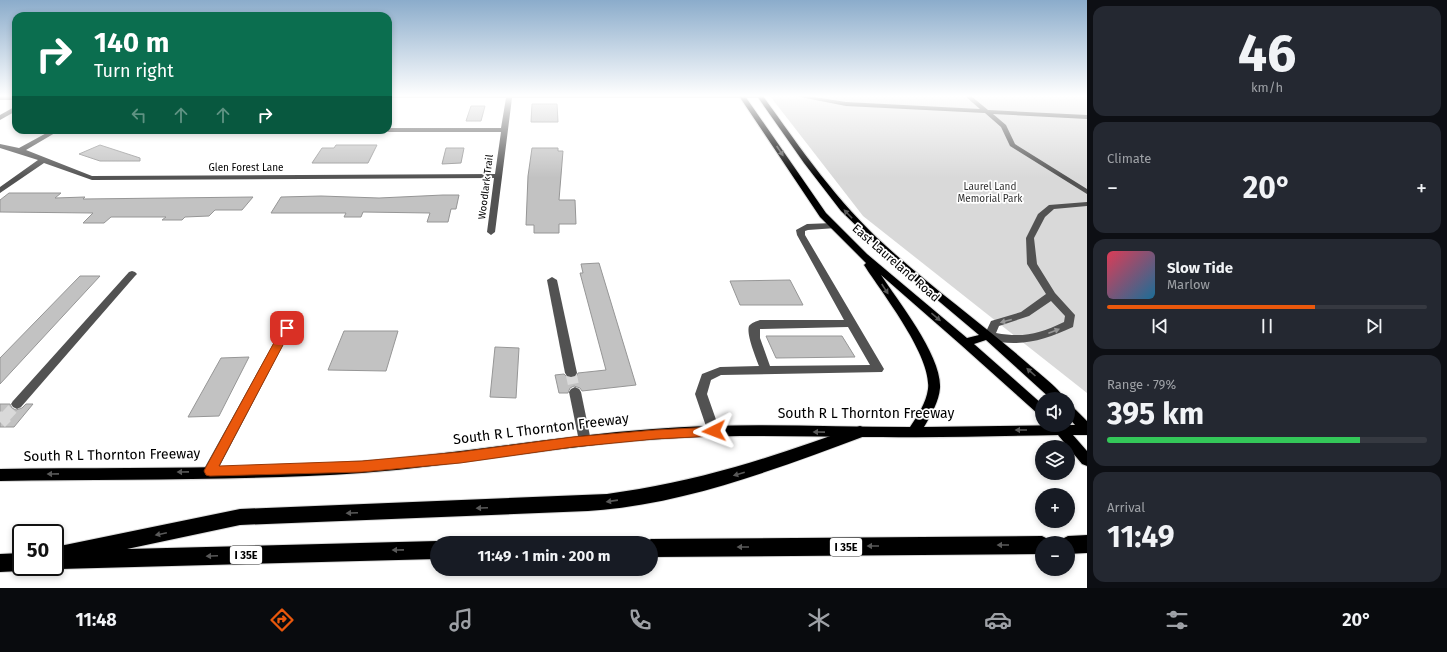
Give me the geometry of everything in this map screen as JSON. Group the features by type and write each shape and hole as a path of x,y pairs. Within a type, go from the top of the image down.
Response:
{"highway":[{"path":"64,554 240,517 607,502 718,480 776,463 860,432"},
{"path":"1075,545 1087,544"},
{"name":"I 35E","path":"658,548 1035,545"},
{"name":"I 35E","path":"64,560 430,550"},
{"path":"0,563 12,562"}],"main road":[{"name":"East Laureland Road","path":"761,123 823,215 833,226 864,256 965,342 1035,405"},
{"name":"East Laureland Road","path":"780,123 843,208 886,252 989,336 1052,392"},
{"path":"864,256 918,342 931,367 934,386 925,415 914,431"},
{"path":"965,342 989,336"},
{"path":"1075,417 1087,430"},
{"name":"South R L Thornton Freeway","path":"0,475 362,467 460,458 585,441 655,434 714,431 860,432 1035,428"},
{"name":"South R L Thornton Freeway","path":"1075,429 1087,430"},
{"path":"1062,432 1087,460"}],"street":[{"name":"Woodlark Trail","path":"490,232 505,123"},
{"path":"1001,123 1004,126 1012,145 1087,192"},
{"path":"392,130 504,130"},
{"path":"22,150 50,134"},
{"name":"Glen Forest Lane","path":"0,146 22,150 72,173 92,178 497,176"},
{"path":"0,191 26,171 44,160"},
{"path":"1050,295 1034,309 1021,317 995,324 989,336 1015,340 1056,331 1069,324 1070,315 1050,295 1032,264 1030,238 1042,216 1052,207 1087,204"},
{"path":"714,431 701,394 706,377 720,370 878,370 801,235 800,230 807,227 833,226"},
{"path":"17,404 132,274"},
{"path":"552,280 571,373"},
{"path":"766,370 755,338 754,327 760,324 851,323"},
{"path":"210,471 287,328"},
{"path":"575,392 585,441"}],"green space":[{"name":"Laurel Land Memorial Park","path":"791,123 1087,123 1087,393 863,216"}],"building":[{"path":"100,145 140,158 140,161 100,161 79,154"},
{"path":"336,145 377,145 368,163 312,163 322,148 334,148"},
{"path":"446,148 464,148 461,163 442,164"},
{"path":"532,148 558,148 558,151 563,151 559,200 575,200 576,224 559,224 559,233 534,233 534,225 526,225 528,176"},
{"path":"9,193 61,193 55,198 85,197 83,199 253,197 242,210 215,210 209,216 185,217 182,220 162,220 166,217 111,217 104,223 83,223 93,213 0,212 0,200"},
{"path":"459,195 456,209 451,209 448,222 427,222 430,213 363,212 361,217 344,217 346,213 271,213 281,197 321,196 379,198"},
{"path":"599,263 636,385 582,391 580,388 574,386 570,388 568,393 559,393 555,375 564,374 571,378 576,377 578,373 606,370 580,273 583,273 581,264"},
{"path":"80,276 100,276 0,384 0,358"},
{"path":"790,280 803,305 740,305 730,281"},
{"path":"344,331 398,331 386,371 328,370"},
{"path":"766,336 842,336 855,357 776,358"},
{"path":"495,347 519,348 516,398 490,397"},
{"path":"249,357 219,416 188,417 221,358"},
{"path":"0,404 10,404 12,408 16,410 22,408 26,404 33,404 14,427 0,427"}],"tunnel":[{"path":"571,373 575,392"},
{"path":"5,417 17,404"},
{"path":"0,422 5,417"}],"route":[{"path":"287,328 210,471 362,467 460,458 573,442 655,434 714,431"}]}
